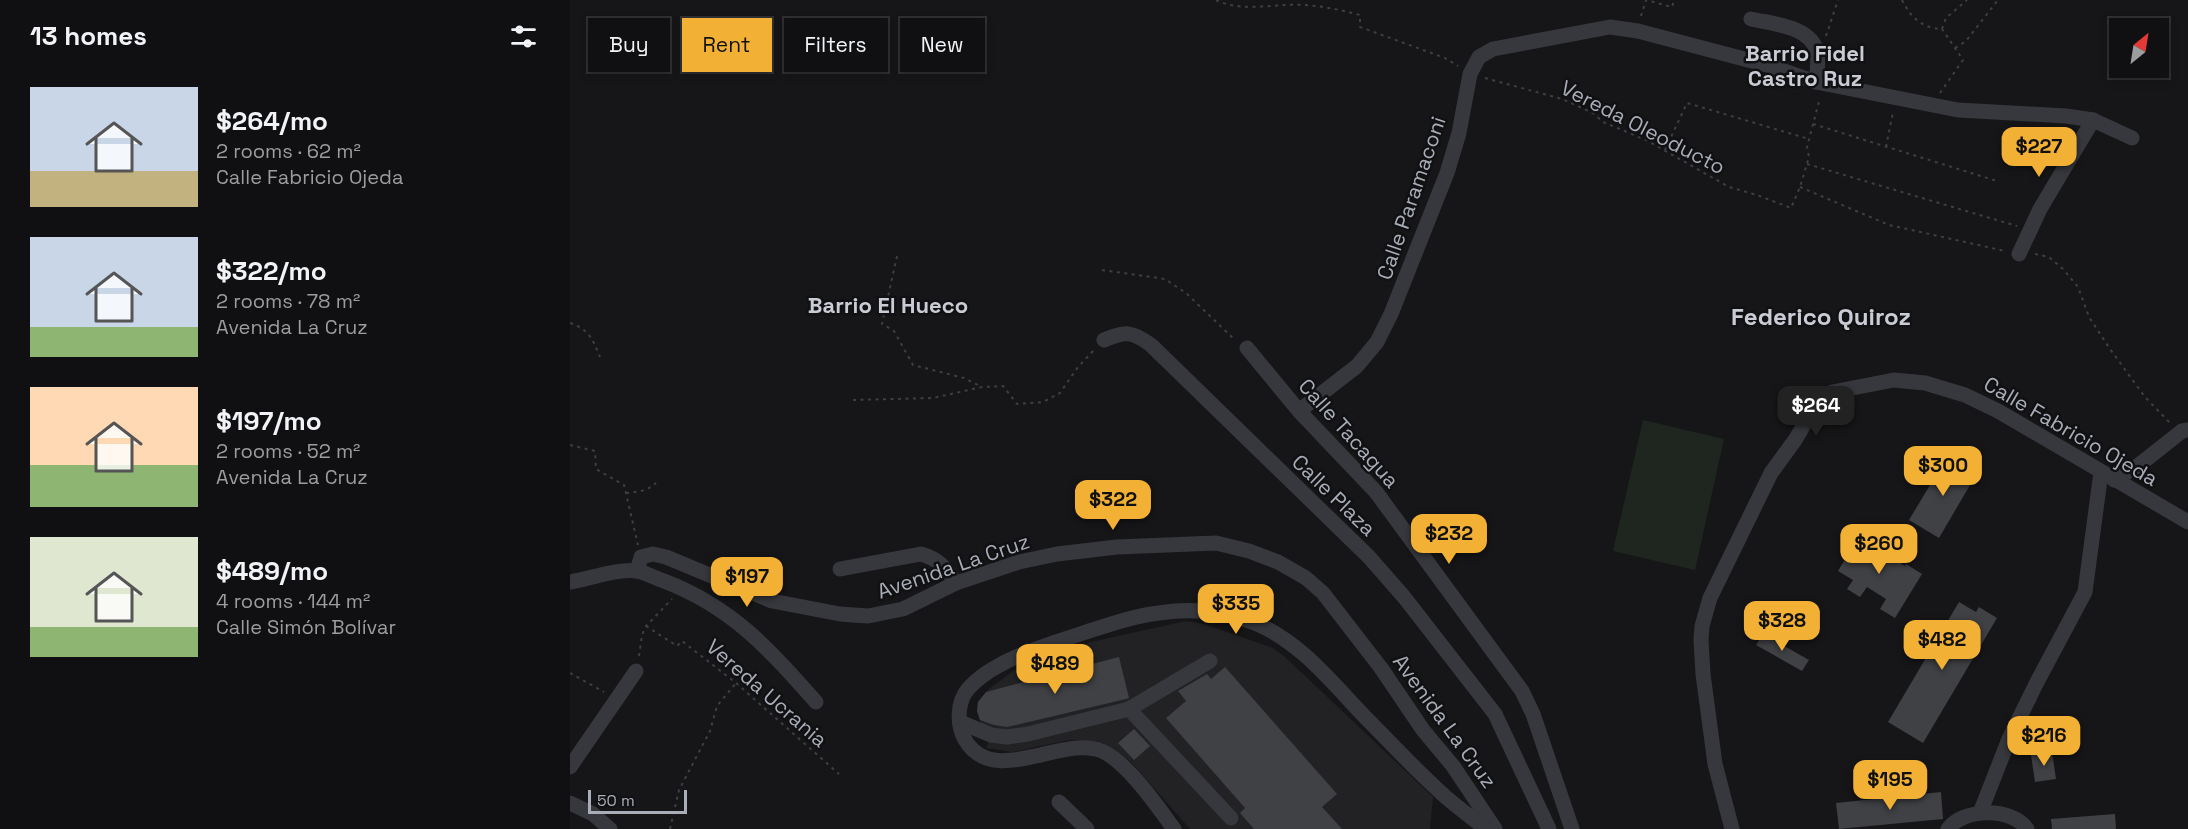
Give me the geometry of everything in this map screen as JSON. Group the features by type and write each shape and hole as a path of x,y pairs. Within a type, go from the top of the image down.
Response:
{"street":[{"path":"1751,19 1805,35 1815,46 1818,55 1820,82"},
{"name":"Calle Paramaconi","path":"1299,411 1358,366 1377,342 1391,314 1447,173 1460,133 1470,74 1479,57 1493,49 1610,27 1638,31 1767,65 1820,82 1932,105 1989,113 2066,116 2092,120 2132,138"},
{"path":"2019,254 2040,209 2092,120"},
{"name":"Calle Plaza","path":"1104,340 1122,332 1140,336 1151,345 1369,557 1449,653 1495,714 1549,829"},
{"name":"Calle Tacagua","path":"1247,348 1299,411 1376,492 1522,691 1533,714 1572,829"},
{"name":"Calle Fabricio Ojeda","path":"1732,829 1713,753 1701,640 1704,612 1771,473 1822,399 1832,392 1894,380 1925,383 1943,388 1998,411 2188,522"},
{"path":"1980,813 2009,739 2085,592 2108,476 2139,465 2185,431"},
{"name":"Avenida La Cruz","path":"570,582 614,573 639,564 653,554 666,557 772,601 840,614 868,616 903,609 956,583 1019,562 1057,554 1117,547 1216,543 1249,551 1278,562 1306,578 1323,593 1381,668 1423,730 1454,766 1495,829"},
{"path":"840,568 921,554 934,558 945,566 956,583"},
{"path":"639,564 719,607 741,624 771,652 816,702"},
{"path":"1174,829 1141,786 1119,762 1105,752 1082,747 1019,760 995,760 975,752 964,737 960,722 959,709 967,690 978,679 1030,651 1130,618 1160,612 1215,611 1255,623 1293,644 1437,790 1486,829"},
{"path":"960,722 991,735 1028,734 1129,709 1210,661"},
{"path":"570,767 636,671"},
{"path":"1129,709 1231,818"},
{"path":"1059,802 1087,829"},
{"path":"570,805 593,814 610,829"},
{"path":"1948,829 1950,825 1980,813 2001,814 2023,822 2027,829"}],"path":[{"name":"Vereda Oleoducto","path":"1216,0 1240,6 1301,5 1332,8 1360,15 1360,27 1445,58 1470,74 1562,99 1593,113 1603,122 1665,150 1729,187 1791,208 1800,187"},
{"path":"1638,31 1646,0 1672,7 1674,0"},
{"path":"1818,55 1838,0"},
{"path":"1902,0 1908,13 1919,23 1929,28 1942,29"},
{"path":"1942,29 1946,18 1967,0"},
{"path":"1955,48 1966,41 1998,0"},
{"path":"1932,105 1963,60 1942,29"},
{"path":"1820,82 1809,139 1807,164 1800,187 1889,225 1961,243 2049,257 2078,287 2089,317 2145,397 2167,421 2185,431"},
{"path":"1886,147 1896,98"},
{"path":"1665,150 1687,103 1809,139"},
{"path":"1813,124 1996,181"},
{"path":"1807,164 2030,230"},
{"path":"897,256 882,324 894,331 913,365 964,378 982,387"},
{"path":"1102,270 1165,279 1186,293 1227,334 1247,348"},
{"path":"570,323 582,327 591,334 600,357"},
{"path":"853,400 933,399 982,387 1004,386 1017,404 1043,402 1060,393 1077,367 1104,340"},
{"path":"570,444 595,451 596,469 624,485 639,564"},
{"path":"626,493 641,492 656,483"},
{"path":"636,671 642,635 646,626 682,589"},
{"name":"Vereda Ucrania","path":"646,626 677,646 682,640 736,683 839,774"},
{"path":"570,673 616,699"},
{"path":"670,829 679,790 710,731 717,706 736,683"}],"shaded area":[{"path":"1643,420 1724,439 1695,570 1613,551"},
{"path":"1186,621 1204,624 1273,648 1285,657 1433,797 1430,829 1190,829 1132,763 1103,743 1069,740 1012,752 986,748 993,730 984,726 980,721 977,711 978,702 990,688 1016,669 1091,642"}],"building":[{"path":"1948,455 1977,473 1939,538 1909,520"},
{"path":"1859,536 1905,566 1906,564 1922,574 1895,618 1880,609 1886,599 1867,587 1860,597 1847,589 1853,580 1838,571"},
{"path":"1959,602 1976,612 1979,607 1997,618 1923,743 1888,722"},
{"path":"1763,634 1809,660 1802,671 1756,645"},
{"path":"1119,657 1129,698 1007,727 980,720 977,711 978,702 986,692"},
{"path":"1225,667 1337,794 1322,807 1342,829 1254,829 1240,813 1245,808 1166,718 1186,701 1178,691 1207,674 1211,679"},
{"path":"1134,729 1150,746 1134,760 1118,743"},
{"path":"2052,752 2056,779 2035,782 2031,755"},
{"path":"1941,792 1943,819 1839,829 1836,803"},
{"path":"2115,814 2116,829 2052,829 2051,819"}],"district":[{"name":"Barrio Fidel Castro Ruz","path":"1805,66"},
{"name":"Barrio El Hueco","path":"888,305"},
{"name":"Federico Quiroz","path":"1821,316"}]}
